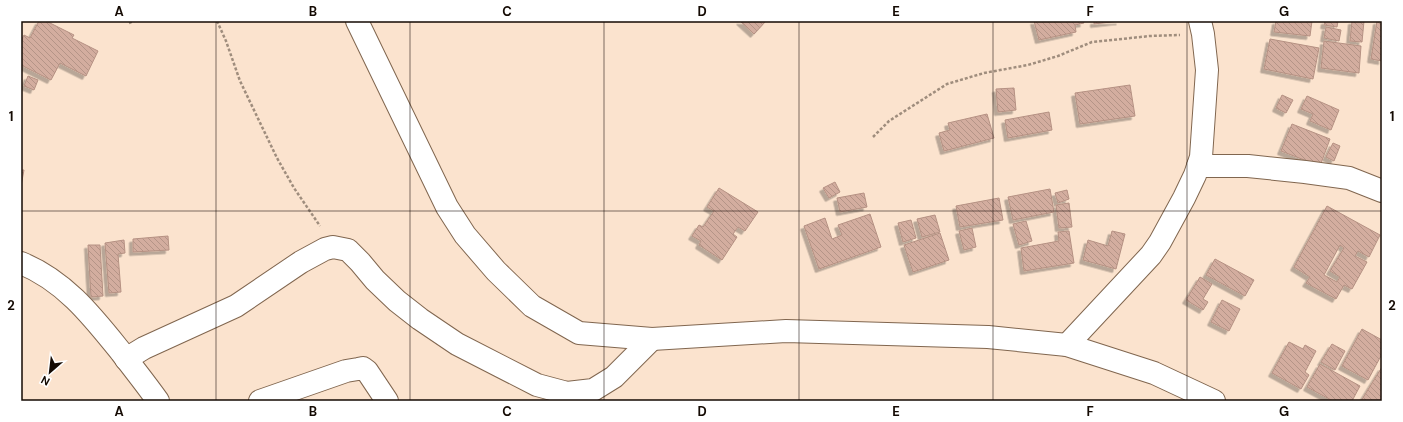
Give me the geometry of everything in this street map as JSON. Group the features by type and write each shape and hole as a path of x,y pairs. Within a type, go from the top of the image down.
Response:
{"street":[{"path":"357,21 447,208 464,235 496,271 532,306 579,332 652,339 786,332 988,337 1067,345 1154,373 1214,401"},
{"path":"1067,345 1151,255 1160,242 1195,175 1201,157 1207,70 1201,28"},
{"path":"1198,166 1248,166 1305,172 1349,178 1382,191"},
{"path":"126,359 144,348 236,306 301,262 325,249 333,247 348,250 375,280 397,301 457,344 537,385 567,393 593,390 614,377 652,339"},
{"path":"21,263 58,283 79,302 158,401"},
{"path":"260,401 346,372 363,368 367,371 382,396 387,401"}],"path":[{"path":"129,23 134,21"},
{"path":"217,21 226,41 240,81 277,158 294,188 333,247"},
{"path":"873,137 889,122 947,84 984,73 1028,65 1058,56 1092,42 1150,36 1201,28"}],"building":[{"path":"39,21 46,21 74,35 72,38 98,51 86,76 60,63 51,80 21,65 21,41 24,35 30,38"},
{"path":"740,21 766,21 754,34"},
{"path":"1034,21 1083,21 1084,23 1075,25 1076,32 1039,40"},
{"path":"1094,21 1120,21 1094,24"},
{"path":"1276,21 1312,21 1310,36 1274,32"},
{"path":"1325,21 1338,21 1337,27 1324,25"},
{"path":"1352,21 1364,21 1362,42 1350,41"},
{"path":"1377,21 1382,21 1382,61 1371,59"},
{"path":"1326,27 1341,30 1339,41 1324,38"},
{"path":"1270,39 1319,48 1313,79 1264,69"},
{"path":"1324,41 1361,46 1359,73 1321,68"},
{"path":"28,76 38,80 34,90 24,86"},
{"path":"1130,85 1135,116 1080,124 1075,93"},
{"path":"1014,88 1016,110 998,112 996,89"},
{"path":"1282,95 1293,100 1286,113 1276,108"},
{"path":"1307,96 1339,110 1331,130 1310,121 1313,114 1301,109"},
{"path":"1049,112 1052,130 1008,138 1005,120"},
{"path":"987,114 994,138 944,151 939,133 950,130 948,123"},
{"path":"1292,124 1330,139 1320,166 1281,151"},
{"path":"1333,143 1340,146 1334,161 1326,157"},
{"path":"21,170 24,170 21,186"},
{"path":"835,182 840,192 829,198 823,188"},
{"path":"719,188 758,212 745,231 738,227 733,234 737,237 722,260 699,245 701,241 692,236 699,225 703,227 714,211 707,207"},
{"path":"1050,189 1054,212 1013,220 1008,197"},
{"path":"1067,190 1069,199 1058,203 1055,193"},
{"path":"864,193 867,207 840,212 837,198"},
{"path":"999,198 1003,220 960,227 956,206"},
{"path":"1069,203 1072,227 1059,228 1056,205"},
{"path":"1327,206 1380,235 1369,257 1358,251 1355,256 1367,262 1352,289 1344,285 1336,299 1306,283 1310,277 1294,267","holes":["1340,245 1344,248 1330,271 1340,277 1337,282 1324,275"]},
{"path":"870,214 881,247 819,269 804,226 825,218 832,239 842,235 838,225"},
{"path":"935,215 940,232 922,237 917,219"},
{"path":"911,220 916,238 903,242 898,223"},
{"path":"1026,221 1032,241 1019,245 1013,224"},
{"path":"972,228 976,247 964,250 959,231"},
{"path":"1069,231 1074,263 1024,271 1021,248 1059,241 1058,232"},
{"path":"1112,231 1125,234 1116,269 1083,260 1088,240 1108,246"},
{"path":"940,233 949,260 913,272 904,245"},
{"path":"168,236 169,250 133,252 133,239"},
{"path":"124,240 125,253 118,254 121,292 109,293 105,243"},
{"path":"88,245 100,245 103,296 91,297"},
{"path":"1215,259 1254,280 1245,296 1206,275"},
{"path":"1200,277 1212,284 1203,299 1208,302 1203,310 1186,300"},
{"path":"1222,300 1240,309 1229,331 1211,322"},
{"path":"1362,329 1382,340 1382,354 1368,380 1342,366"},
{"path":"1289,342 1303,349 1305,345 1316,351 1305,372 1309,375 1301,389 1272,373"},
{"path":"1332,344 1345,351 1335,370 1321,362"},
{"path":"1320,364 1360,386 1352,401 1333,401 1307,387"},
{"path":"1382,367 1382,401 1361,401"}]}
